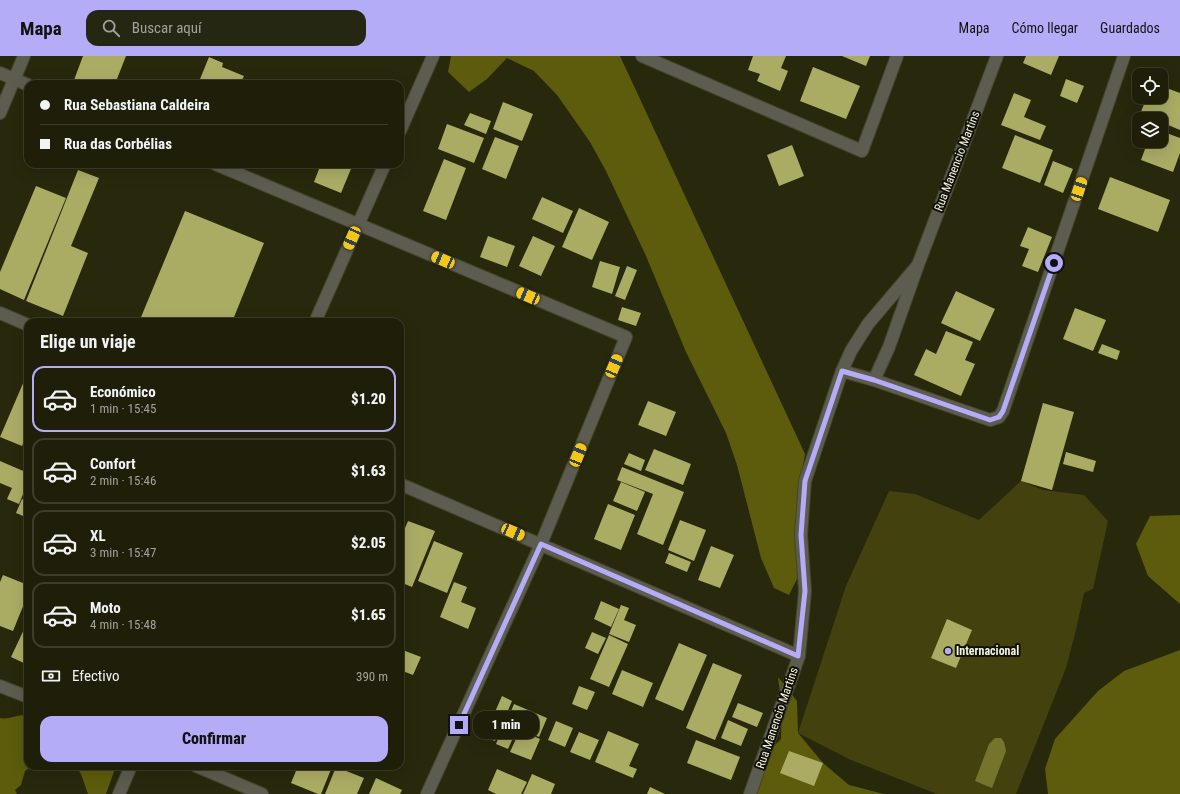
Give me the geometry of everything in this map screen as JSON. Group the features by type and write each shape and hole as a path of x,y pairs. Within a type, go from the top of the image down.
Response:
{"street":[{"path":"0,113 24,56"},
{"path":"404,122 433,56"},
{"path":"642,56 862,151 896,56"},
{"name":"Rua Manencio Martins","path":"874,380 889,346 996,56"},
{"path":"842,371 874,380 990,420 999,417 1003,411 1124,56"},
{"path":"0,73 24,83"},
{"path":"225,168 626,337 541,544 427,794"},
{"path":"318,318 383,168"},
{"name":"Rua Manencio Martins","path":"750,794 798,656 805,591 801,535 805,481 842,371 851,351 868,324 918,265"},
{"path":"0,313 24,323"},
{"path":"404,486 798,656"},
{"path":"0,686 24,695"},
{"path":"120,794 129,770"},
{"path":"205,770 262,794"}],"shaded area":[{"path":"451,56 620,56 805,454 800,484 798,577 789,595 774,588 761,558 737,465 726,433 686,352 646,256 606,171 590,142 557,95 534,71 507,58 487,79 469,92 448,72"},
{"name":"Internacional","path":"1021,481 1043,490 1084,495 1108,521 1093,589 1084,593 1066,668 1016,794 937,794 851,760 798,733 846,586 889,491 915,494 979,520"},
{"path":"1180,515 1180,604 1148,576 1136,544 1150,516"},
{"path":"1180,650 1180,794 1048,794 1045,769 1055,739 1098,691 1124,671"},
{"path":"778,677 797,701 798,733 823,763 849,785 884,794 745,794 760,760 781,739 782,708"},
{"path":"22,715 24,716 24,770 26,770 21,785 15,790 17,794 0,794 0,718"},
{"path":"995,738 1001,738 1004,742 1006,751 992,788 975,781 989,744"},
{"path":"78,770 115,770 106,794 88,794"}],"building":[{"path":"83,56 126,56 117,80 74,80"},
{"path":"753,56 786,56 781,68 788,71 780,91 757,81 760,74 748,70"},
{"path":"842,56 870,56 866,66"},
{"path":"1026,56 1059,56 1051,75 1023,63"},
{"path":"209,57 223,63 222,67 244,76 242,80 200,80"},
{"path":"813,67 860,86 846,119 800,101"},
{"path":"1066,79 1084,86 1077,103 1060,96"},
{"path":"1168,89 1180,93 1180,130 1168,125 1168,112 1141,112 1144,104 1168,104"},
{"path":"1014,93 1031,100 1024,117 1046,126 1040,140 1001,125"},
{"path":"503,102 533,114 522,141 493,129"},
{"path":"470,113 491,121 486,134 464,125"},
{"path":"447,124 484,138 474,163 438,149"},
{"path":"1168,134 1180,138 1180,153 1173,172 1141,160 1145,148 1168,148"},
{"path":"1015,135 1053,150 1040,183 1002,168"},
{"path":"495,137 519,146 506,179 482,169"},
{"path":"792,145 804,176 779,186 767,155"},
{"path":"444,159 466,168 446,220 423,211"},
{"path":"1053,161 1073,169 1063,193 1044,185"},
{"path":"319,168 351,168 341,193 314,182"},
{"path":"78,170 99,178 71,246 88,253 63,316 26,301"},
{"path":"1110,177 1170,200 1158,232 1098,209"},
{"path":"36,186 66,198 24,300 0,289 0,272"},
{"path":"542,197 573,211 563,233 532,219"},
{"path":"579,208 609,222 592,260 562,247"},
{"path":"185,211 264,243 234,318 141,318"},
{"path":"1028,227 1052,237 1038,272 1022,266 1029,249 1020,246"},
{"path":"488,236 515,246 507,267 480,257"},
{"path":"533,236 555,246 541,276 519,266"},
{"path":"600,261 620,267 612,294 592,287"},
{"path":"627,266 637,270 625,300 615,296"},
{"path":"956,291 995,309 980,341 941,323"},
{"path":"622,307 641,313 636,326 618,320"},
{"path":"1075,308 1106,320 1093,351 1063,339"},
{"path":"946,331 973,342 965,360 975,364 961,396 914,375 926,349 936,354"},
{"path":"1102,344 1120,351 1117,360 1098,353"},
{"path":"24,381 24,441 22,446 0,437"},
{"path":"648,401 676,412 666,436 638,425"},
{"path":"1043,403 1074,412 1052,490 1021,481"},
{"path":"654,449 691,464 683,485 645,470"},
{"path":"1066,452 1096,461 1093,472 1063,464"},
{"path":"629,453 645,460 641,471 624,464"},
{"path":"0,461 24,471 24,492 19,504 7,499 12,488 0,483"},
{"path":"622,467 684,492 663,545 637,534 653,494 617,480"},
{"path":"621,482 645,492 637,511 613,501"},
{"path":"22,499 24,500 24,516 16,513"},
{"path":"608,504 635,515 621,550 594,539"},
{"path":"680,520 706,530 694,561 668,550"},
{"path":"408,521 435,531 412,587 404,584 404,530"},
{"path":"434,541 463,553 447,593 418,581"},
{"path":"711,546 734,555 720,588 698,580"},
{"path":"669,553 691,562 687,572 665,563"},
{"path":"3,575 24,583 24,604 13,631 0,626 0,582"},
{"path":"454,582 467,587 461,602 476,608 468,629 440,617"},
{"path":"601,601 619,609 611,627 594,619"},
{"path":"621,605 629,608 624,620 636,625 629,642 609,634"},
{"path":"947,619 972,630 956,668 931,658"},
{"path":"24,629 24,663 11,657"},
{"path":"592,632 606,638 598,654 585,648"},
{"path":"609,635 628,644 609,687 590,679"},
{"path":"679,643 707,655 683,711 655,699"},
{"path":"404,651 421,657 413,675 404,672"},
{"path":"713,663 742,675 715,740 686,728"},
{"path":"622,670 653,683 643,707 612,694"},
{"path":"579,686 595,692 587,710 572,704"},
{"path":"502,696 512,701 495,741 484,737"},
{"path":"738,703 763,713 757,727 732,717"},
{"path":"514,704 547,718 539,737 506,723"},
{"path":"728,720 748,729 741,746 721,738"},
{"path":"556,721 573,728 565,747 548,740"},
{"path":"504,724 517,729 508,749 496,744"},
{"path":"520,730 540,739 531,760 510,752"},
{"path":"608,731 639,744 629,766 637,769 633,778 595,762"},
{"path":"579,732 599,740 590,760 570,752"},
{"path":"696,740 740,757 731,780 687,763"},
{"path":"789,751 823,763 814,786 780,773"},
{"path":"497,769 527,782 521,794 496,794 488,790"},
{"path":"296,770 331,770 321,794 291,783"},
{"path":"335,770 344,770 364,778 357,794 325,794"},
{"path":"532,774 555,784 551,794 523,794"},
{"path":"376,778 402,790 400,794 369,794"},
{"path":"650,787 665,794 647,794"}],"place":[{"name":"Internacional","path":"948,651"}],"route":[{"path":"459,725 541,544 798,656 805,591 801,535 805,481 842,371 874,380 990,420 999,417 1003,411 1054,263"}]}
